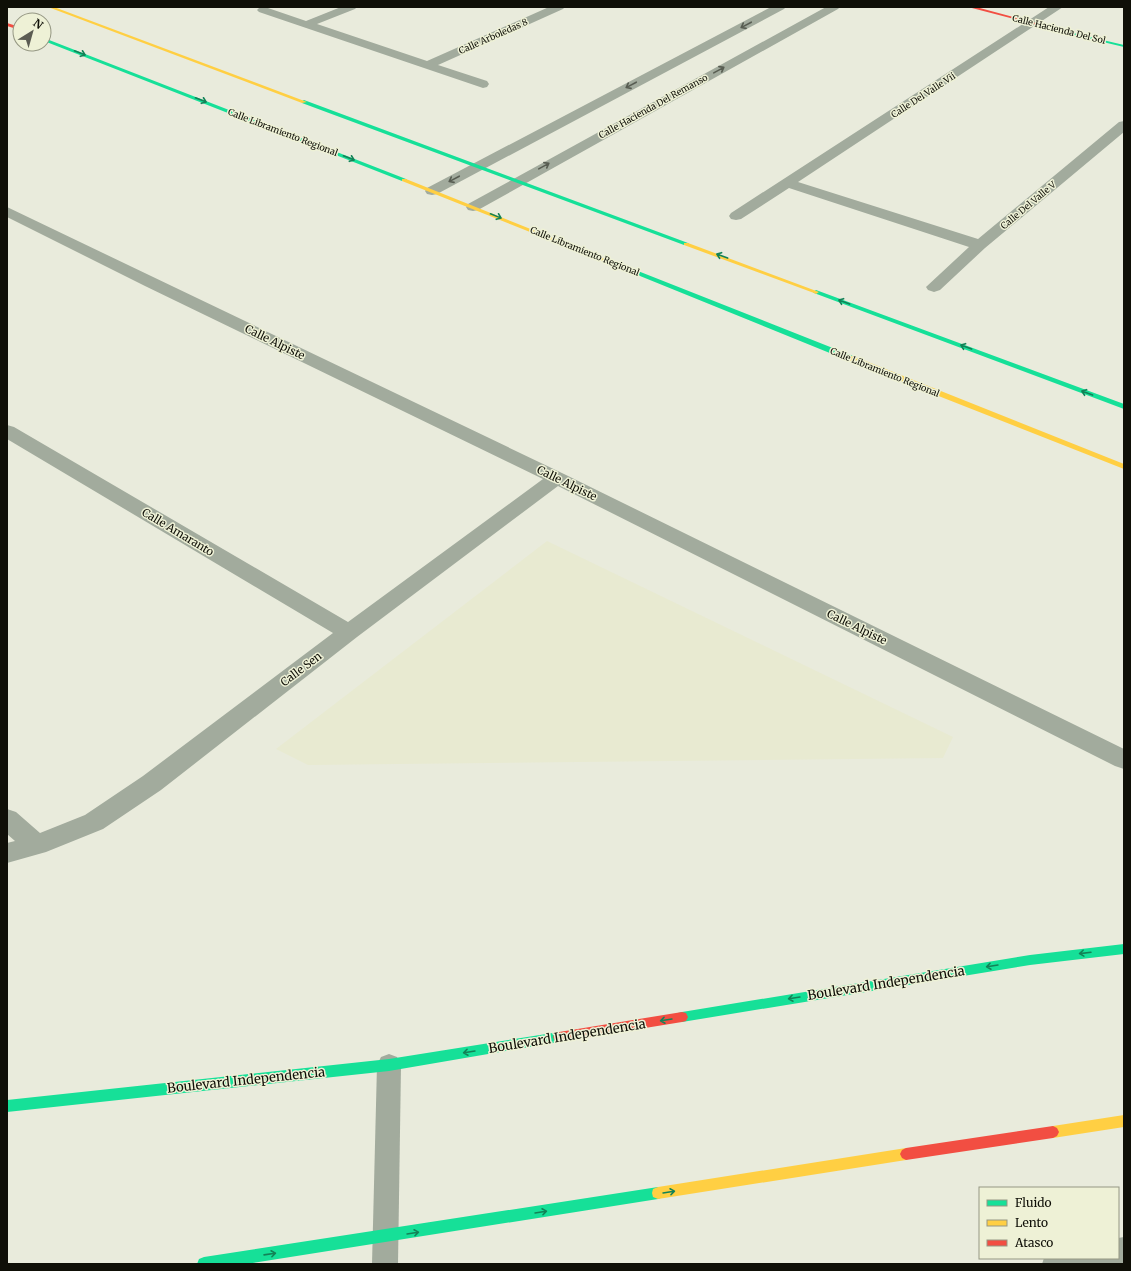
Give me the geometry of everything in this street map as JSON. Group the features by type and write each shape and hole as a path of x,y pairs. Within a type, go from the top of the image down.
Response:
{"street":[{"path":"50,7 1124,406"},
{"path":"308,24 351,7"},
{"name":"Calle Arboledas 8","path":"428,65 559,7"},
{"path":"432,190 780,7"},
{"name":"Calle Hacienda Del Remanso","path":"473,207 518,180 834,7"},
{"name":"Calle Hacienda Del Sol","path":"970,7 1124,46"},
{"name":"Calle Del Valle Vii","path":"736,216 1057,7"},
{"path":"263,10 483,84"},
{"name":"Calle Libramiento Regional","path":"52,42 432,190 1124,467"},
{"name":"Calle Del Valle V","path":"934,287 980,245 1124,125"},
{"path":"788,183 980,245"},
{"name":"Calle Alpiste","path":"7,211 151,283 557,478 1124,760"},
{"name":"Calle Amaranto","path":"7,431 349,632"},
{"name":"Calle Sen","path":"7,853 37,845 94,822 152,783 349,632 557,478"},
{"path":"7,819 37,845"},
{"name":"Boulevard Independencia","path":"7,1106 389,1065 1022,961 1124,949"},
{"path":"204,1264 1124,1121"},
{"path":"1058,1264 1087,1259"}],"lane":[{"path":"385,1264 389,1065"}],"shaded area":[{"path":"547,541 953,737 943,758 308,765 276,749"}],"traffic: fast":[{"path":"1071,33 1124,46"},
{"path":"52,42 404,180"},
{"path":"304,102 686,244"},
{"path":"605,260 850,358"},
{"path":"816,292 1124,407"},
{"path":"682,1017 1030,960 1124,949"},
{"path":"7,1106 389,1065 559,1037"},
{"path":"204,1264 658,1193"}],"traffic: slow":[{"path":"50,7 304,102"},
{"path":"404,180 605,260"},
{"path":"686,244 816,292"},
{"path":"850,358 1124,467"},
{"path":"1053,1132 1124,1121"},
{"path":"658,1193 906,1154"}],"traffic: jam":[{"path":"970,7 1071,33"},
{"path":"7,24 12,26"},
{"path":"559,1037 682,1017"},
{"path":"906,1154 1053,1132"}]}
